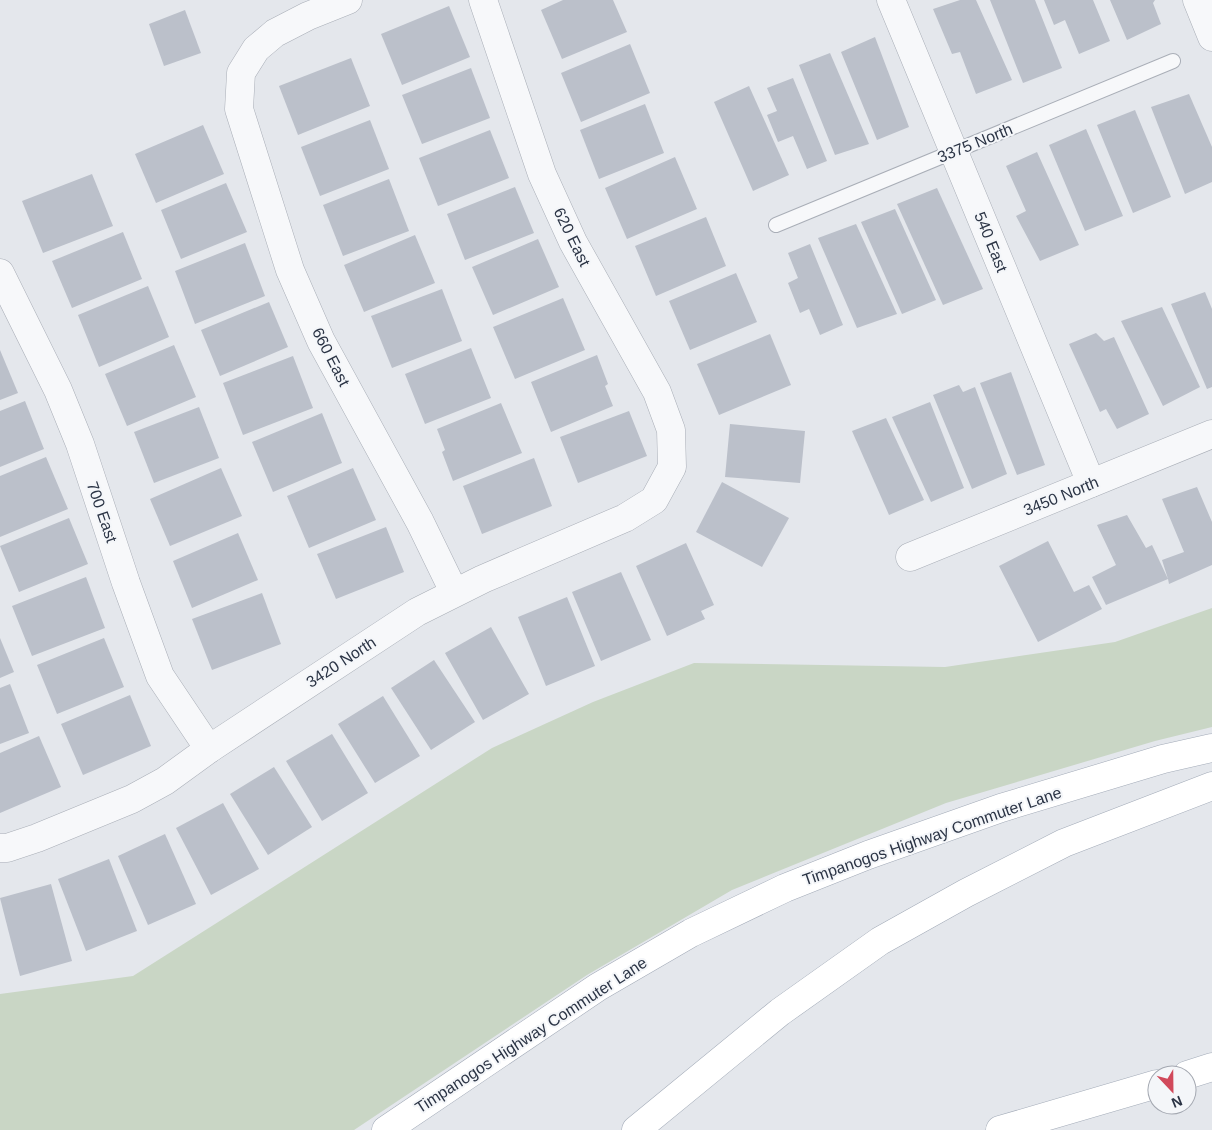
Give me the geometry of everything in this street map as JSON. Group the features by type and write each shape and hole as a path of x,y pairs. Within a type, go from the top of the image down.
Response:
{"main road":[{"name":"Timpanogos Highway Commuter Lane","path":"386,1130 598,987 691,933 785,888 868,855 1001,808 1163,759 1212,748"},
{"path":"636,1130 780,1012 880,941 966,893 1064,842 1212,786"},
{"path":"1197,1072 1212,1067"},
{"path":"1000,1130 1147,1087"}],"street":[{"name":"660 East","path":"348,0 308,16 275,33 256,49 241,73 239,109 290,270 321,341 420,522 454,592"},
{"name":"620 East","path":"483,0 542,174 557,208 573,242 657,392 672,430 672,467"},
{"name":"540 East","path":"891,0 1091,483"},
{"path":"1197,0 1212,37"},
{"name":"700 East","path":"0,273 58,390 80,444 126,583 160,676 209,749"},
{"name":"3450 North","path":"910,557 1212,434"},
{"name":"3420 North","path":"0,848 7,848 37,838 132,799 165,781 209,749 417,612 454,592 625,518 654,500 672,467"}],"lane":[{"name":"3375 North","path":"776,225 1173,61"}],"green space":[{"path":"1212,608 1212,727 1155,741 946,803 732,890 587,975 354,1130 0,1130 0,994 133,976 492,748 593,702 694,663 945,667 1115,642"}],"building":[{"path":"563,0 613,0 627,32 562,59 541,10"},
{"path":"960,0 976,0 1012,80 976,94 960,52 952,54 933,9"},
{"path":"990,0 1035,0 1062,68 1023,83"},
{"path":"1044,0 1093,0 1110,41 1079,54 1065,20 1054,25"},
{"path":"1110,0 1155,0 1153,3 1161,24 1127,40"},
{"path":"449,6 470,57 402,85 381,34"},
{"path":"185,10 201,53 164,66 149,24"},
{"path":"875,37 909,127 877,140 841,52"},
{"path":"630,44 650,93 581,122 561,73"},
{"path":"830,53 869,144 835,155 799,65"},
{"path":"351,58 370,106 298,135 279,86"},
{"path":"471,68 490,118 422,144 402,95"},
{"path":"793,78 827,161 807,169 793,136 778,142 767,115 777,111 767,88"},
{"path":"749,86 789,175 753,191 714,102"},
{"path":"1189,94 1212,147 1212,182 1185,194 1151,107"},
{"path":"645,104 664,153 599,179 580,130"},
{"path":"1135,110 1171,197 1133,213 1097,125"},
{"path":"370,120 389,169 320,196 301,147"},
{"path":"203,125 224,174 156,203 135,154"},
{"path":"1086,129 1123,216 1085,231 1049,145"},
{"path":"490,130 509,178 438,206 419,158"},
{"path":"1037,152 1079,245 1040,261 1016,216 1026,211 1006,166"},
{"path":"675,157 697,209 627,239 605,188"},
{"path":"92,174 113,226 43,253 22,201"},
{"path":"389,179 409,231 343,256 323,205"},
{"path":"226,183 247,232 181,259 161,210"},
{"path":"515,187 534,233 465,260 447,214"},
{"path":"937,188 983,289 943,305 897,204"},
{"path":"895,209 936,300 902,314 861,222"},
{"path":"706,217 726,266 656,296 635,246"},
{"path":"856,224 897,314 857,328 818,238"},
{"path":"123,232 142,279 72,308 52,261"},
{"path":"415,235 435,283 364,312 344,265"},
{"path":"538,239 559,287 493,315 472,267"},
{"path":"245,243 265,296 195,324 175,271"},
{"path":"810,244 843,325 820,335 809,309 800,313 788,283 798,278 788,253"},
{"path":"736,273 757,322 690,350 669,301"},
{"path":"148,286 169,337 99,367 78,315"},
{"path":"442,289 462,341 392,368 371,316"},
{"path":"1205,292 1212,309 1212,387 1207,389 1171,304"},
{"path":"563,298 585,350 515,379 493,327"},
{"path":"269,302 288,347 220,376 201,330"},
{"path":"1162,307 1200,387 1163,406 1121,321"},
{"path":"1096,333 1104,341 1114,337 1149,414 1117,429 1106,409 1100,412 1069,344"},
{"path":"770,334 791,385 719,415 697,364"},
{"path":"174,345 196,397 127,426 105,374"},
{"path":"471,348 491,398 425,424 405,374"},
{"path":"0,350 18,393 0,400"},
{"path":"597,355 608,384 605,386 613,406 551,432 531,382"},
{"path":"293,356 313,408 243,435 223,383"},
{"path":"1011,372 1045,465 1017,475 980,383"},
{"path":"959,385 963,392 975,387 1007,474 972,489 933,395"},
{"path":"25,401 44,449 0,467 0,411"},
{"path":"930,402 964,488 931,502 892,417"},
{"path":"501,403 522,453 453,481 442,452 445,450 437,429"},
{"path":"199,407 219,458 154,483 134,432"},
{"path":"629,411 647,456 578,483 560,437"},
{"path":"322,413 342,463 273,492 252,442"},
{"path":"886,418 924,500 889,515 852,431"},
{"path":"730,424 805,431 800,483 725,477"},
{"path":"46,457 68,509 0,537 0,476"},
{"path":"534,458 552,506 482,534 463,486"},
{"path":"221,468 242,516 170,546 150,499"},
{"path":"353,468 376,520 309,548 287,496"},
{"path":"722,482 789,518 762,567 696,532"},
{"path":"1197,487 1212,522 1212,565 1169,584 1162,560 1184,552 1162,499"},
{"path":"1127,515 1146,548 1152,545 1168,579 1106,605 1092,577 1116,565 1097,525"},
{"path":"69,518 88,564 19,592 0,546"},
{"path":"386,527 404,572 336,599 317,554"},
{"path":"238,533 258,580 192,608 173,561"},
{"path":"1048,541 1074,592 1089,585 1102,609 1038,642 999,566"},
{"path":"686,543 714,605 701,611 705,619 667,636 636,566"},
{"path":"621,572 651,640 601,661 572,592"},
{"path":"86,577 105,628 32,656 12,606"},
{"path":"262,593 281,644 212,670 192,619"},
{"path":"567,597 595,666 546,686 518,617"},
{"path":"491,627 529,694 483,720 445,653"},
{"path":"0,638 14,672 0,678"},
{"path":"104,638 124,687 57,714 37,665"},
{"path":"434,660 475,722 431,750 391,688"},
{"path":"10,684 29,733 0,744 0,688"},
{"path":"130,695 151,746 83,775 61,724"},
{"path":"383,696 420,756 375,783 338,724"},
{"path":"332,734 368,793 322,821 286,761"},
{"path":"39,736 61,787 0,813 0,753"},
{"path":"274,767 312,827 268,855 230,794"},
{"path":"223,803 259,869 211,895 176,828"},
{"path":"165,834 196,904 148,925 118,856"},
{"path":"109,859 137,931 86,951 58,879"},
{"path":"51,884 72,961 20,976 0,898"}]}
